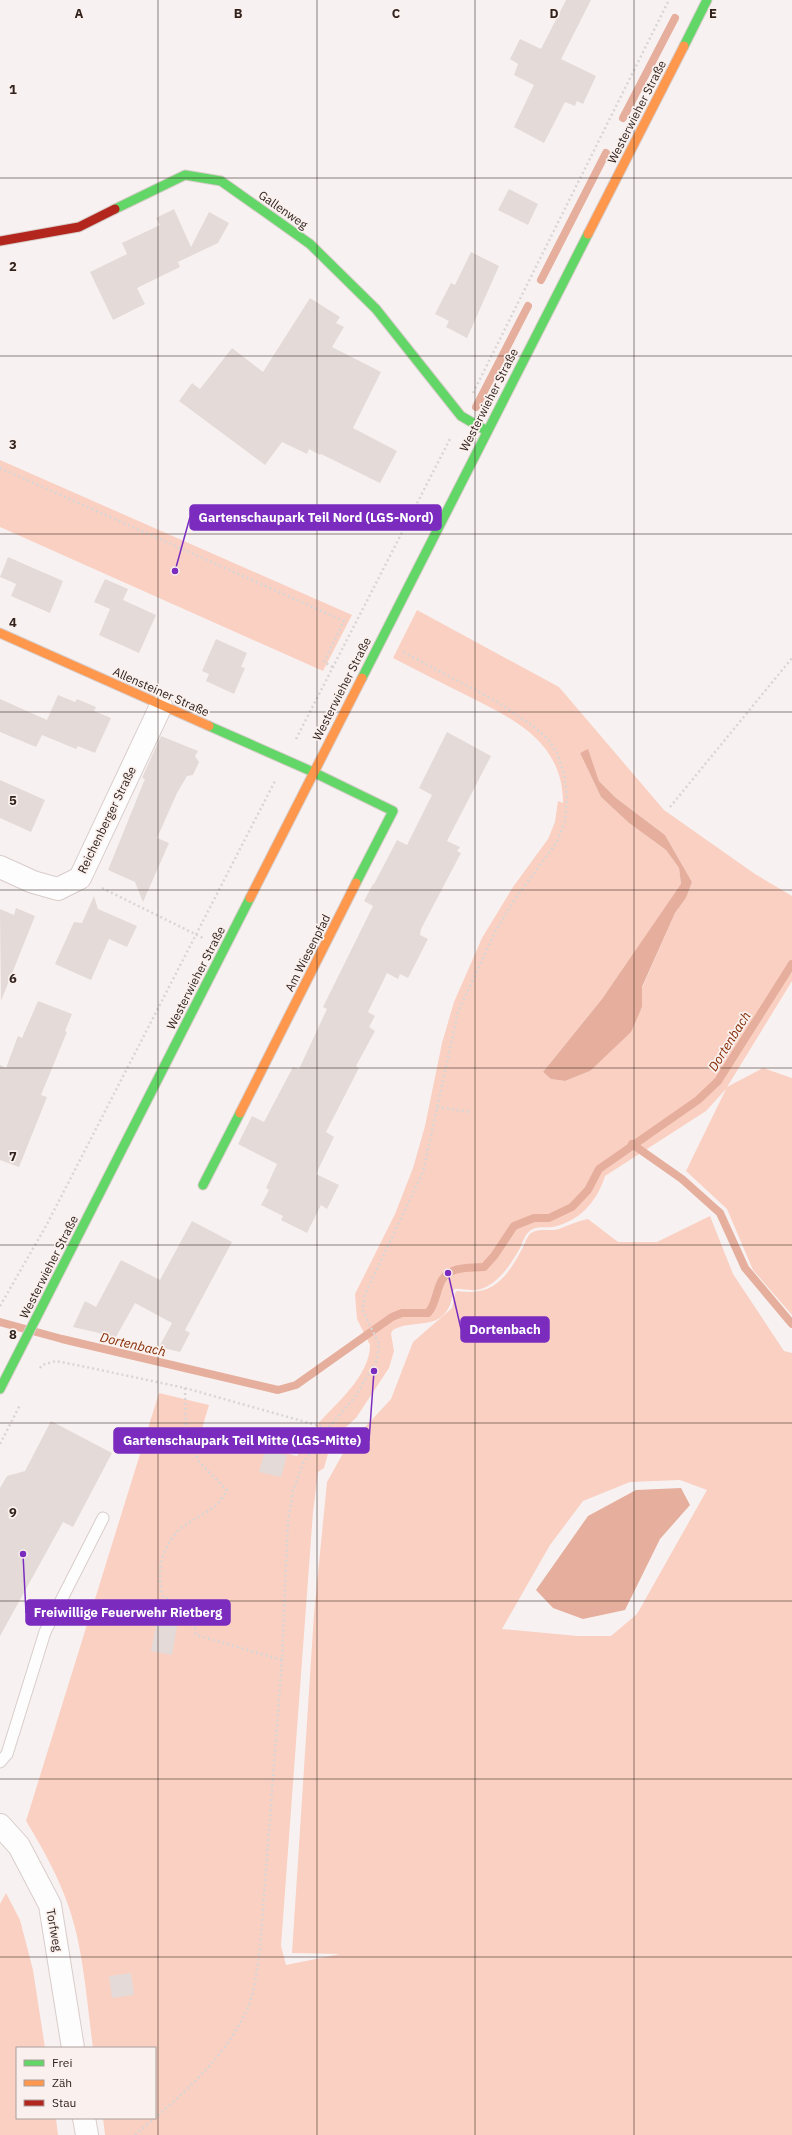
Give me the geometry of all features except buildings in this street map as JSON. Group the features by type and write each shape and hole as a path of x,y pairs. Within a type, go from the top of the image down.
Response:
{"main road":[{"name":"Westerwieher Straße","path":"0,1389 707,0"},
{"name":"Gallenweg","path":"0,241 79,227 186,175 221,182 310,244 376,309 461,416 487,431"},
{"name":"Allensteiner Straße","path":"0,633 161,706 313,772"},
{"name":"Am Wiesenpfad","path":"203,1184 393,811 313,772"}],"street":[{"name":"Reichenberger Straße","path":"0,867 33,882 58,889 80,878 161,706"},
{"name":"Torfweg","path":"0,1825 19,1846 50,1905 73,2047"},
{"path":"84,2119 87,2135"}],"lane":[{"path":"0,1762 7,1754 45,1632 103,1518"}],"path":[{"path":"0,1306 46,1226 195,934 286,760 461,416 669,0"},
{"path":"0,468 344,621 324,662 333,667"},
{"path":"156,2118 176,2101 225,2048 246,2013 255,1984 260,1948 282,1660 288,1520 293,1491 303,1464 328,1428 355,1397 371,1372 380,1351 378,1339 367,1322 363,1311 365,1294 423,1172 458,1012 496,930 515,899 557,842 565,821 568,798 564,774 557,753 548,739 533,726 496,701 400,650"},
{"path":"670,807 792,658"},
{"path":"80,878 224,948"},
{"path":"437,1107 471,1112"},
{"path":"35,1374 42,1365 56,1361 185,1388 328,1428"},
{"path":"185,1388 186,1431 199,1462 226,1490 218,1504 179,1530 169,1542 161,1562 159,1582 163,1596 192,1612 196,1635 282,1660"},
{"path":"0,1444 21,1402"},
{"path":"135,2135 154,2119"}],"shaded area":[{"path":"0,460 352,615 323,671 0,527"},
{"path":"417,610 559,687 664,810 755,874 792,896 792,981 727,1087 763,1068 792,1078 792,1315 753,1270 727,1209 686,1171 726,1089 706,1111 605,1176 598,1193 588,1207 581,1213 566,1223 531,1230 525,1236 520,1248 509,1266 493,1283 477,1290 454,1289 450,1305 439,1319 431,1322 399,1327 392,1331 391,1334 394,1351 389,1368 356,1418 337,1435 329,1450 324,1468 318,1472 313,1512 281,1946 286,1965 340,1954 292,1953 314,1614 327,1482 346,1448 391,1399 413,1342 452,1308 455,1293 457,1291 480,1291 496,1284 509,1270 529,1235 532,1233 540,1230 559,1229 588,1219 618,1242 657,1242 710,1216 733,1274 784,1351 792,1353 792,2135 105,2135 103,2119 156,2119 156,2047 93,2047 82,1963 73,1920 56,1876 26,1821 159,1393 209,1405 201,1432 297,1456 317,1425 342,1399 364,1368 370,1345 357,1319 355,1294 395,1214 413,1168 425,1126 442,1043 454,1002 482,938 513,887 548,839 555,822 558,801 563,803 561,782 555,764 545,748 518,724 484,704 393,658","holes":["588,750 599,781 616,798 665,835 692,882 686,898 675,913 642,988 642,1008 590,1071 565,1081 551,1079 543,1072 602,999 681,885 679,868 666,850 629,823 601,797 580,753","680,1480 707,1490 637,1614 611,1636 578,1636 502,1629 550,1545 583,1501 630,1482"]},
{"path":"588,749 599,781 616,798 665,835 692,882 686,898 675,913 642,987 642,1007 631,1032 590,1071 565,1081 551,1079 543,1072 602,999 681,884 679,868 666,850 629,823 601,797 580,753"},
{"path":"681,1488 690,1505 660,1539 625,1610 583,1619 553,1608 536,1590 588,1516 636,1490"},
{"path":"6,1893 20,1920 33,1970 45,2047 16,2047 16,2119 56,2119 58,2135 0,2135 0,1904"}],"waterway":[{"path":"623,118 675,18"},
{"path":"541,280 606,153"},
{"path":"476,407 528,306"},
{"name":"Dortenbach","path":"0,1322 62,1339 278,1390 296,1385 392,1317 402,1313 428,1313 432,1308 440,1283 444,1277 448,1273 458,1269 484,1267 494,1256 514,1226 534,1218 549,1218 572,1207 588,1190 599,1169 698,1100 718,1081 792,964"},
{"path":"632,1144 682,1179 720,1213 745,1268 792,1324"}],"traffic: fast":[{"path":"684,46 707,0"},
{"path":"115,209 185,175 221,181 310,244 376,309 461,416 487,431"},
{"path":"362,678 588,234"},
{"path":"209,726 313,772 393,811 356,883"},
{"path":"0,1389 250,898"},
{"path":"203,1185 240,1113"}],"traffic: slow":[{"path":"588,234 684,46"},
{"path":"0,633 209,726"},
{"path":"250,898 362,678"},
{"path":"240,1113 356,883"}],"traffic: jam":[{"path":"0,241 79,227 115,209"}],"place":[{"name":"Gartenschaupark Teil Nord (LGS-Nord)","path":"175,571"},
{"name":"Dortenbach","path":"448,1273"},
{"name":"Gartenschaupark Teil Mitte (LGS-Mitte)","path":"374,1371"},
{"name":"Freiwillige Feuerwehr Rietberg","path":"23,1554"}]}
